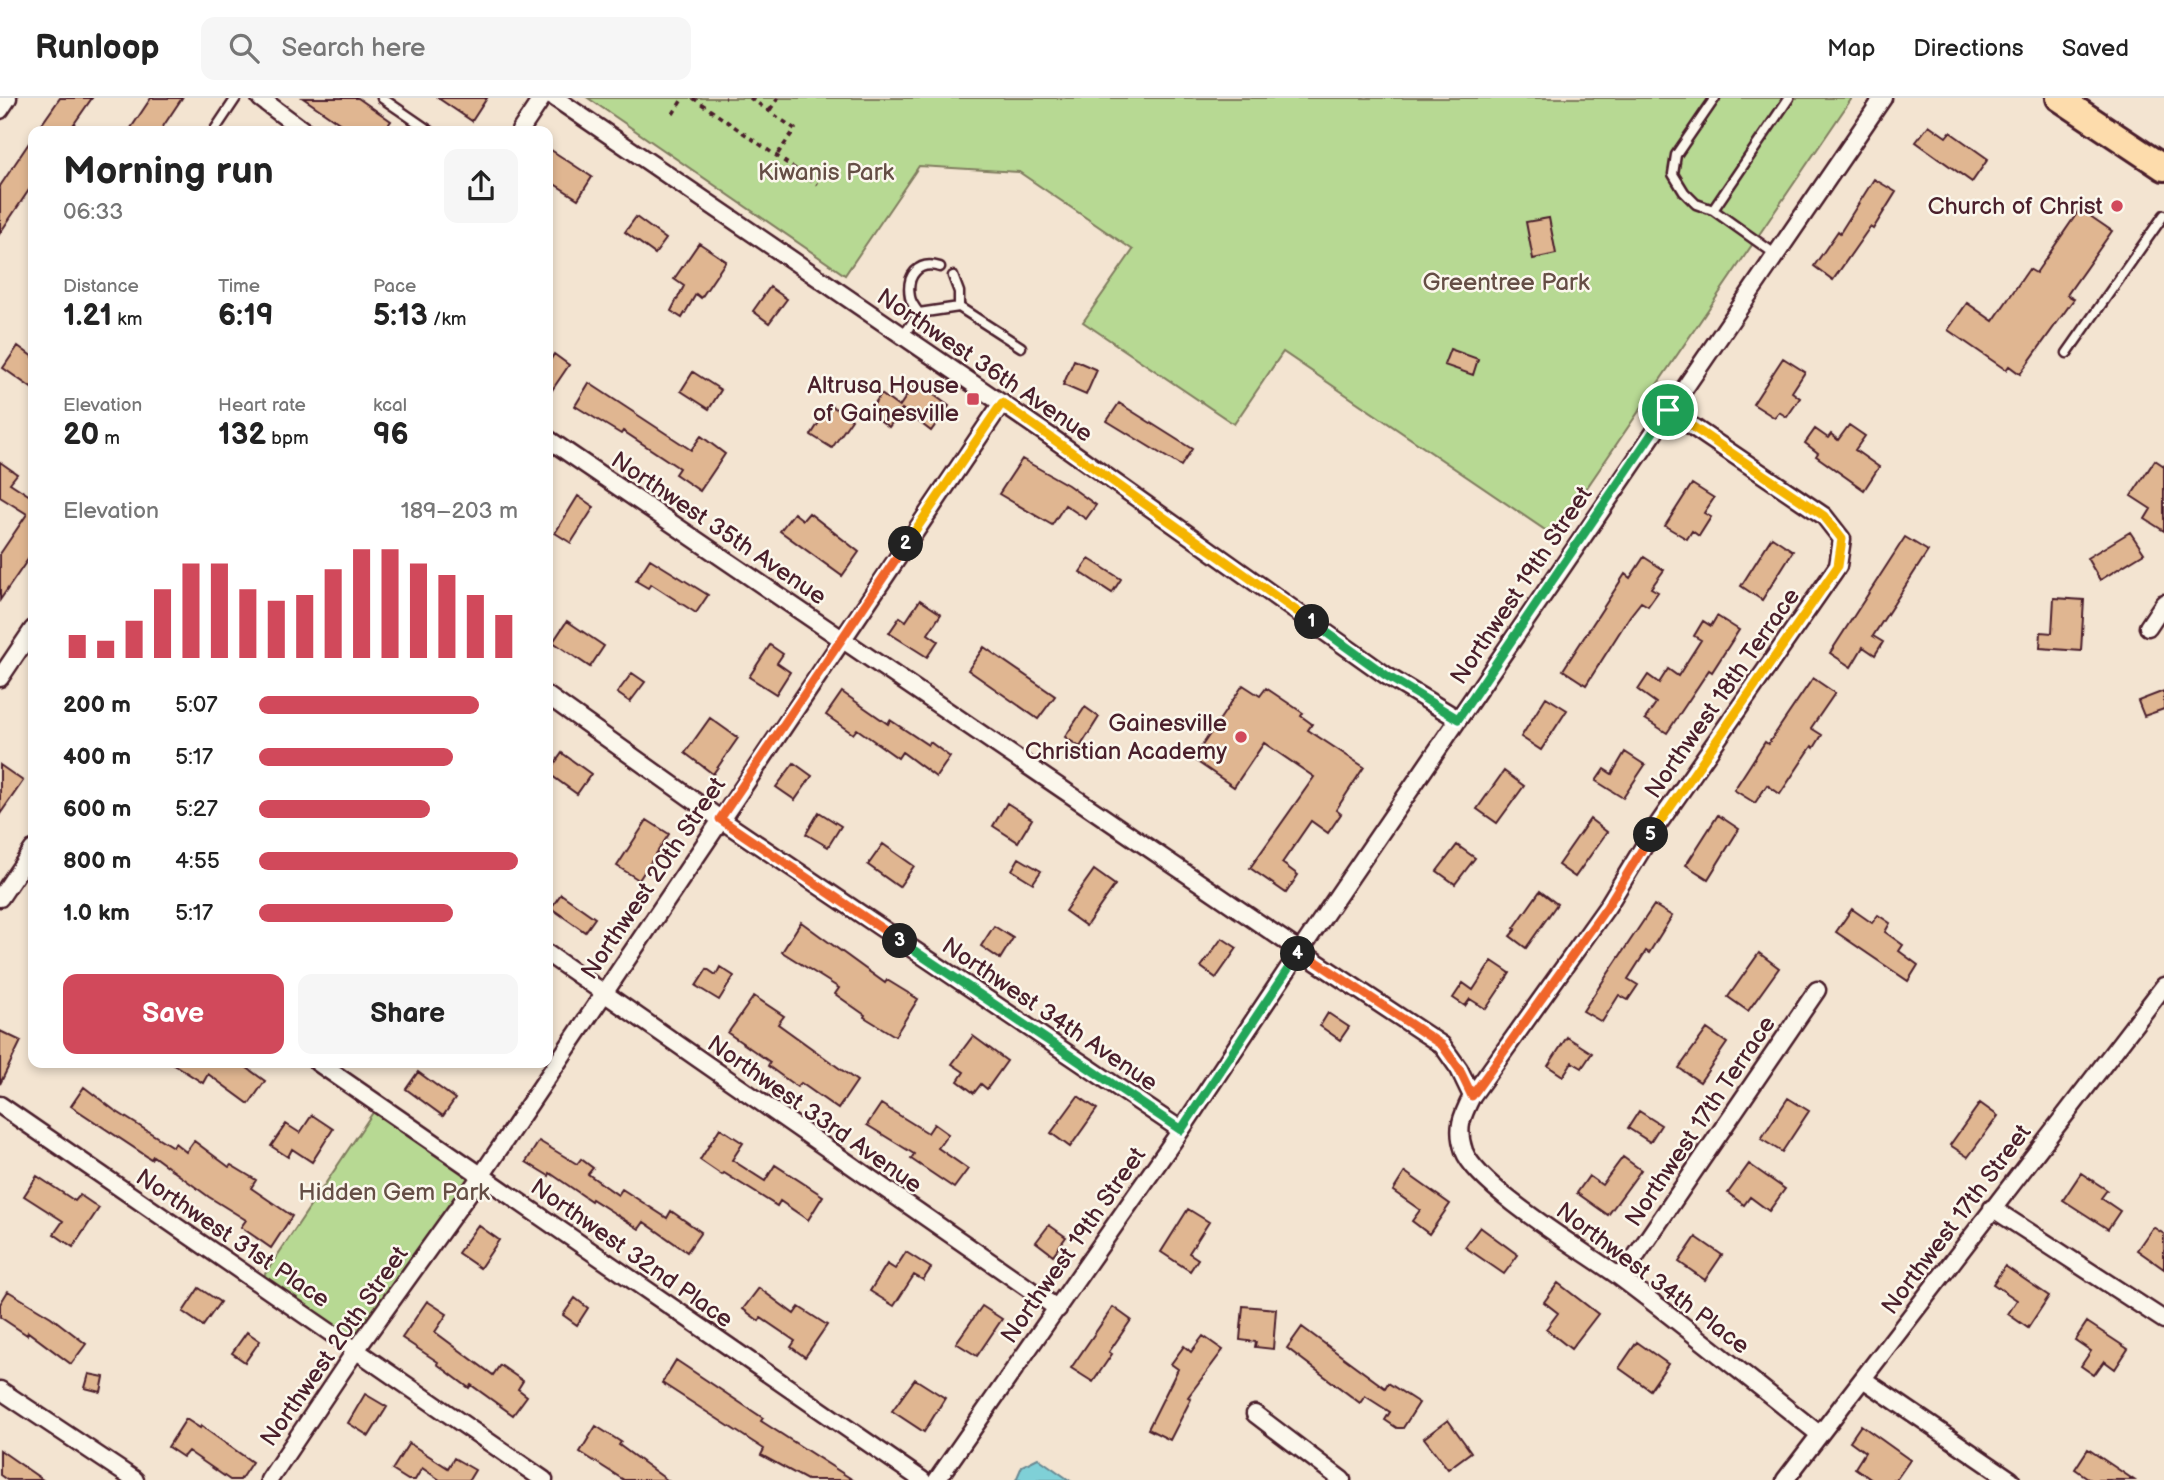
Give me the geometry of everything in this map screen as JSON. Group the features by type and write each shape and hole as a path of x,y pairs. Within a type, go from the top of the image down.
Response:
{"main road":[{"path":"2059,98 2164,168"}],"street":[{"path":"0,110 8,98"},
{"path":"260,98 297,126"},
{"path":"523,126 542,98"},
{"name":"Northwest 36th Avenue","path":"555,98 1002,403 1387,676 1458,719"},
{"name":"Northwest 19th Street","path":"937,1480 1181,1130 1668,410 1883,98"},
{"name":"Northwest 20th Street","path":"269,1480 356,1350 481,1176 840,639 1002,403"},
{"name":"Northwest 18th Terrace","path":"1465,1152 1460,1121 1472,1096 1607,907 1652,833 1838,566 1842,539 1824,516 1668,410"},
{"name":"Northwest 35th Avenue","path":"553,442 1442,1045 1459,1069 1472,1096"},
{"path":"2148,627 2164,603"},
{"path":"0,678 28,636"},
{"name":"Northwest 34th Avenue","path":"553,700 720,819 1181,1130"},
{"path":"0,898 28,867"},
{"name":"Northwest 33rd Avenue","path":"553,958 1058,1309"},
{"name":"Northwest 17th Street","path":"1785,1480 2164,986"},
{"name":"Northwest 17th Terrace","path":"1621,1278 1817,990"},
{"name":"Northwest 32nd Place","path":"326,1068 922,1480"},
{"name":"Northwest 31st Place","path":"0,1105 544,1480"},
{"name":"Northwest 34th Place","path":"1465,1152 1486,1181 1621,1278 1819,1433"},
{"path":"1992,1208 2164,1320"},
{"path":"1863,1379 2011,1480"},
{"path":"0,1390 135,1480"},
{"path":"1255,1414 1335,1478"}],"lane":[{"path":"217,126 236,98"},
{"path":"382,98 423,126"},
{"path":"1715,98 1676,155 1673,174 1684,192 1696,204 1713,210 1775,254"},
{"path":"1713,210 1789,98"},
{"path":"2067,353 2164,215"},
{"path":"919,313 910,300 909,285 913,274 922,265 940,267"},
{"path":"953,276 959,292 959,307"},
{"path":"903,337 919,313 959,307 1021,347"}],"path":[{"path":"673,114 683,98"},
{"path":"693,98 817,184"},
{"path":"750,98 794,129 777,155"},
{"path":"770,110 778,98"}],"green space":[{"name":"Greentree Park","path":"588,98 1852,98 1554,536 1283,352 1234,424 1083,322 1133,250 1019,172 919,166 845,275"},
{"name":"Hidden Gem Park","path":"378,1105 481,1176 356,1350 259,1283"}],"water":[{"path":"1038,1458 1069,1480 1016,1480 1022,1466"}],"building":[{"path":"60,98 92,98 72,126 40,126"},
{"path":"151,98 182,98 163,126 132,126"},
{"path":"303,98 358,98 391,121 388,126 344,126"},
{"path":"438,98 487,98 472,121"},
{"path":"1929,125 1946,137 1950,132 1988,159 1972,182 1916,142"},
{"path":"28,144 28,191 0,233 0,186"},
{"path":"553,151 592,177 578,199 553,183"},
{"path":"1874,179 1896,192 1873,229 1870,227 1833,280 1814,266 1838,231 1840,233"},
{"path":"2080,209 2112,231 2067,295 2074,299 2020,374 2009,366 2006,370 1948,330 1967,303 1993,321 2029,269 2036,273"},
{"path":"636,217 666,239 655,254 625,232"},
{"path":"1549,218 1556,254 1533,259 1526,222"},
{"path":"699,243 726,261 701,298 696,294 682,318 671,311 684,286 674,279"},
{"path":"770,287 787,299 769,323 753,311"},
{"path":"18,346 28,353 28,386 3,368"},
{"path":"1450,349 1478,359 1473,375 1444,365"},
{"path":"553,356 569,365 553,389"},
{"path":"1783,358 1805,372 1792,392 1800,398 1787,417 1779,412 1775,418 1753,404"},
{"path":"1074,360 1097,370 1086,395 1063,385"},
{"path":"693,372 721,390 709,409 681,391"},
{"path":"916,382 949,406 931,431 902,409 889,427 869,412 881,394 899,407"},
{"path":"589,383 691,450 701,436 725,454 700,491 675,474 679,468 623,431 621,434 575,406"},
{"path":"1119,403 1192,449 1181,466 1107,421"},
{"path":"830,405 852,419 832,448 811,435"},
{"path":"1849,425 1865,436 1855,450 1879,467 1864,490 1816,456 1818,453 1805,443 1815,429 1828,438 1831,434 1838,440"},
{"path":"1022,459 1068,485 1096,505 1086,519 1065,505 1052,525 999,494"},
{"path":"2155,460 2164,466 2164,531 2145,519 2151,509 2131,496"},
{"path":"0,462 17,474 10,483 28,495 28,559 0,600 0,554 27,514 0,497"},
{"path":"1692,484 1714,498 1704,513 1711,517 1699,536 1692,531 1687,539 1665,526"},
{"path":"578,496 594,507 571,543 555,533"},
{"path":"794,513 803,520 809,513 859,552 842,576 780,531"},
{"path":"2130,532 2144,553 2100,580 2087,558"},
{"path":"1772,537 1793,551 1762,600 1741,586"},
{"path":"1905,537 1928,551 1873,636 1883,642 1875,655 1863,647 1851,667 1830,653"},
{"path":"1644,557 1664,570 1651,588 1658,592 1648,606 1641,602 1630,616 1586,685 1563,670 1625,574 1630,578"},
{"path":"650,559 708,595 696,613 651,584 648,588 636,581"},
{"path":"1089,559 1121,579 1112,593 1080,572"},
{"path":"2054,598 2084,600 2081,651 2040,648 2041,632 2052,633"},
{"path":"920,600 941,614 928,634 938,641 927,657 889,633 900,617 906,621"},
{"path":"1717,616 1739,630 1667,733 1645,719 1656,703 1638,690 1648,675 1659,683 1668,669 1678,676 1701,640 1694,636 1703,621 1711,626"},
{"path":"567,621 604,646 590,667 553,642"},
{"path":"770,645 783,654 777,663 790,672 776,694 749,677"},
{"path":"984,647 1055,696 1038,719 968,670"},
{"path":"632,673 645,682 630,702 617,693"},
{"path":"1813,678 1835,693 1811,728 1822,735 1780,794 1767,785 1755,803 1734,790 1765,742 1768,744"},
{"path":"1243,685 1260,696 1266,688 1303,713 1301,716 1312,724 1308,730 1364,767 1336,810 1341,814 1328,833 1311,821 1282,863 1298,875 1286,893 1250,868 1314,777 1264,743 1234,787 1193,759"},
{"path":"2164,691 2164,709 2144,716 2138,701"},
{"path":"842,692 888,724 890,720 928,745 930,742 950,757 936,777 902,752 898,758 857,729 853,734 826,715"},
{"path":"1546,697 1567,710 1541,750 1521,737"},
{"path":"1085,707 1099,717 1080,747 1065,737"},
{"path":"710,718 738,738 713,774 685,753"},
{"path":"1625,752 1645,765 1623,798 1596,781 1604,769 1612,774"},
{"path":"562,753 591,774 577,794 553,777 553,766"},
{"path":"794,763 812,776 795,800 776,787"},
{"path":"0,765 23,781 0,814"},
{"path":"1504,771 1524,786 1497,823 1477,809"},
{"path":"1007,803 1032,819 1018,842 993,826"},
{"path":"819,812 841,826 828,847 806,834"},
{"path":"1718,815 1739,829 1708,879 1686,865"},
{"path":"1590,819 1607,832 1575,877 1558,865"},
{"path":"647,820 669,834 639,880 617,866"},
{"path":"883,844 914,866 899,887 868,865"},
{"path":"1457,845 1475,858 1455,884 1437,871"},
{"path":"1019,858 1041,871 1033,883 1012,870"},
{"path":"1094,870 1115,885 1086,926 1065,911"},
{"path":"1540,891 1557,904 1526,948 1510,936"},
{"path":"561,894 595,918 585,932 553,909"},
{"path":"1654,905 1672,916 1649,953 1646,951 1628,979 1638,985 1628,1000 1619,995 1602,1022 1583,1011"},
{"path":"1852,909 1872,923 1878,915 1890,923 1885,932 1903,945 1899,951 1918,965 1908,981 1836,932"},
{"path":"801,922 885,983 887,980 918,999 895,1036 864,1017 865,1015 835,994 839,988 782,952"},
{"path":"994,926 1013,938 1000,959 981,946"},
{"path":"1222,938 1237,948 1216,978 1201,967"},
{"path":"1759,953 1779,968 1748,1011 1728,997"},
{"path":"1492,961 1510,973 1486,1009 1470,999 1465,1006 1453,998 1463,983 1473,990"},
{"path":"720,967 734,976 719,1000 696,986 707,969 716,975"},
{"path":"754,996 784,1016 778,1024 857,1081 838,1109 801,1083 797,1087 768,1066 770,1062 728,1033"},
{"path":"1328,1013 1349,1027 1340,1040 1320,1026"},
{"path":"1707,1029 1727,1043 1700,1082 1679,1068"},
{"path":"0,1031 21,1041 0,1084"},
{"path":"973,1036 1007,1061 987,1089 981,1084 974,1093 958,1081 964,1072 952,1064"},
{"path":"1567,1037 1592,1053 1582,1068 1572,1062 1563,1076 1548,1066"},
{"path":"179,1068 247,1068 265,1081 249,1104 208,1074 203,1083"},
{"path":"418,1072 455,1099 443,1116 406,1089"},
{"path":"84,1087 114,1110 173,1147 175,1143 186,1152 194,1141 229,1167 231,1165 256,1180 251,1188 292,1216 271,1248 241,1227 246,1220 153,1156 151,1159 71,1106"},
{"path":"1078,1096 1097,1109 1070,1147 1051,1133"},
{"path":"1788,1098 1809,1111 1782,1152 1761,1139"},
{"path":"1980,1103 1998,1116 1968,1157 1950,1145"},
{"path":"881,1104 928,1133 934,1124 948,1134 938,1148 968,1169 954,1188 911,1159 914,1154 867,1125"},
{"path":"1639,1111 1661,1125 1650,1142 1628,1128"},
{"path":"312,1115 333,1129 312,1162 292,1149 288,1157 271,1146 286,1124 300,1133"},
{"path":"720,1128 743,1143 732,1160 765,1181 775,1165 823,1196 808,1220 780,1201 777,1206 700,1160"},
{"path":"539,1141 577,1164 581,1159 593,1168 588,1174 618,1195 622,1189 667,1218 671,1211 701,1232 687,1252 644,1222 639,1229 550,1173 549,1176 526,1162"},
{"path":"1623,1157 1641,1170 1608,1215 1577,1193 1589,1176 1602,1185"},
{"path":"1749,1164 1785,1189 1769,1211 1750,1197 1744,1205 1728,1193"},
{"path":"1405,1172 1450,1204 1429,1234 1412,1221 1420,1210 1393,1191"},
{"path":"2081,1173 2107,1190 2101,1198 2120,1211 2108,1229 2063,1200"},
{"path":"37,1176 75,1201 80,1195 99,1208 73,1247 54,1234 63,1221 24,1196"},
{"path":"1188,1209 1209,1222 1189,1253 1198,1259 1190,1271 1161,1252"},
{"path":"478,1225 499,1240 480,1268 458,1253"},
{"path":"1049,1225 1066,1237 1053,1255 1036,1242"},
{"path":"1480,1227 1518,1255 1504,1274 1465,1247"},
{"path":"2153,1227 2164,1234 2164,1269 2137,1250"},
{"path":"1696,1237 1722,1255 1705,1280 1679,1262"},
{"path":"906,1252 931,1268 923,1280 914,1275 894,1306 870,1291 887,1264 895,1269"},
{"path":"2005,1266 2049,1296 2028,1328 2008,1314 2017,1300 1993,1284"},
{"path":"1558,1283 1598,1314 1571,1349 1546,1329 1558,1313 1544,1302"},
{"path":"199,1288 220,1302 203,1326 183,1312"},
{"path":"759,1288 794,1314 799,1307 827,1325 805,1357 791,1347 795,1341 743,1309"},
{"path":"8,1291 51,1317 86,1344 71,1364 28,1332 27,1335 0,1317 0,1304"},
{"path":"575,1298 588,1308 577,1325 563,1315"},
{"path":"427,1301 447,1314 435,1332 493,1375 500,1365 523,1381 518,1389 527,1396 513,1415 471,1385 469,1388 437,1364 438,1362 402,1338"},
{"path":"982,1306 1002,1319 977,1356 956,1343"},
{"path":"1243,1306 1276,1309 1273,1349 1255,1347 1256,1342 1240,1340"},
{"path":"1113,1307 1131,1320 1093,1382 1071,1368"},
{"path":"2087,1322 2128,1349 2115,1369 2104,1361 2094,1375 2081,1366 2091,1351 2075,1340"},
{"path":"1302,1327 1385,1388 1388,1383 1419,1403 1403,1428 1397,1428 1385,1420 1390,1412 1365,1396 1360,1403 1287,1348"},
{"path":"247,1332 260,1341 245,1362 232,1353"},
{"path":"1203,1336 1223,1350 1188,1397 1191,1399 1170,1440 1148,1429 1178,1369 1171,1364 1184,1346 1191,1352"},
{"path":"1637,1342 1668,1364 1650,1390 1619,1368"},
{"path":"676,1360 763,1418 761,1421 853,1480 807,1480 761,1455 764,1449 662,1383"},
{"path":"89,1374 104,1377 101,1392 85,1388"},
{"path":"915,1379 945,1398 924,1432 892,1411"},
{"path":"365,1394 387,1407 369,1436 348,1423"},
{"path":"186,1419 200,1428 201,1426 252,1462 240,1480 230,1480 188,1451 183,1457 168,1447"},
{"path":"1448,1420 1471,1452 1448,1469 1424,1438"},
{"path":"1861,1425 1910,1460 1896,1480 1872,1480 1855,1468 1865,1452 1850,1441"},
{"path":"596,1426 621,1442 619,1445 667,1480 624,1480 580,1452"},
{"path":"409,1443 448,1468 454,1458 475,1470 469,1480 440,1480 422,1468 415,1480 408,1480 392,1470"},
{"path":"2088,1449 2134,1480 2091,1480 2075,1469"},
{"path":"0,1450 43,1480 7,1480 0,1475"}],"place":[{"name":"Church of Christ","path":"2117,206"},
{"name":"Altrusa House of Gainesville","path":"973,399"},
{"name":"Gainesville Christian Academy","path":"1241,737"}],"route":[{"path":"1002,403 1387,676 1458,719 1668,410 1824,516 1842,539 1838,566 1652,833 1607,907 1472,1096 1459,1069 1442,1045 1300,951 1181,1130 720,819 1002,403"}],"park label":[{"name":"Kiwanis Park","path":"826,172"}]}
